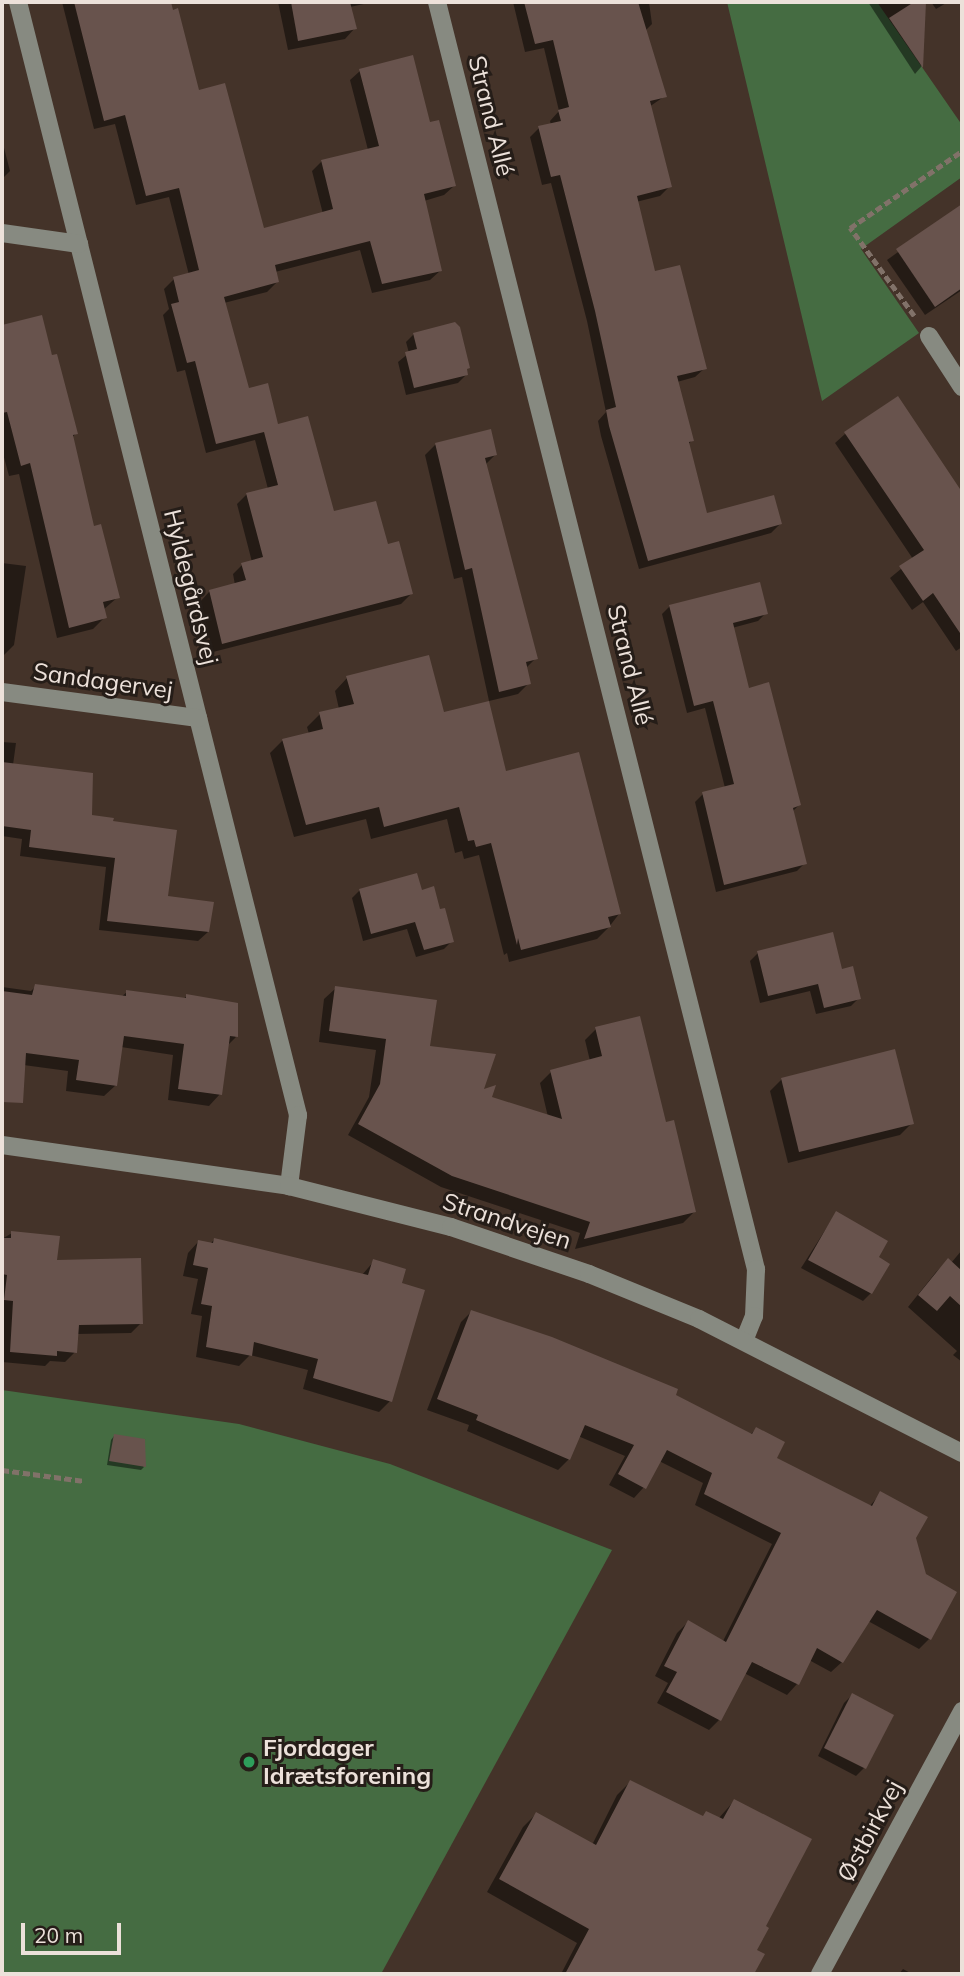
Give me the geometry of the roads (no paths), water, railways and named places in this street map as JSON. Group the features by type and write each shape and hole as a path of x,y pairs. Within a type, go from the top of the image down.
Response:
{"street":[{"name":"Hyldegårdsvej","path":"18,2 298,1115 289,1186"},
{"name":"Strand Allé","path":"437,2 756,1269 754,1317 744,1342"},
{"path":"2,233 79,244"},
{"path":"929,337 962,387"},
{"name":"Sandagervej","path":"2,692 198,718"},
{"name":"Strandvejen","path":"2,1145 289,1186 451,1227 564,1265 699,1319 962,1453"},
{"name":"Østbirkvej","path":"820,1974 962,1711"}],"place":[{"name":"Fjordager Idrætsforening","path":"249,1762"}]}
